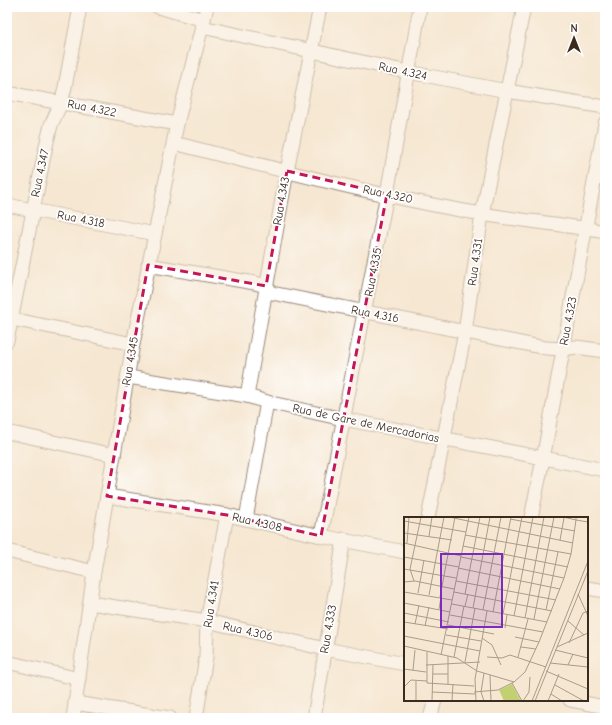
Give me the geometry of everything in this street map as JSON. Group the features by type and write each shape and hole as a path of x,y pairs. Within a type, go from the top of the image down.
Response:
{"street":[{"name":"Rua 4.347","path":"7,341 9,318 51,125 61,103 71,60 80,7"},
{"name":"Rua 4.324","path":"158,7 205,18 312,50 408,72 507,91 605,107"},
{"name":"Rua 4.343","path":"247,396 287,171 320,7"},
{"name":"Rua 4.335","path":"321,536 365,313 420,7"},
{"name":"Rua 4.331","path":"428,517 465,332 482,214 524,7"},
{"name":"Rua 4.345","path":"73,718 94,572 133,344 177,124 205,18"},
{"name":"Rua 4.322","path":"7,93 177,124"},
{"name":"Rua 4.323","path":"531,517 605,123"},
{"name":"Rua 4.320","path":"174,143 287,171 482,214 605,232"},
{"name":"Rua 4.318","path":"7,205 155,234"},
{"name":"Rua 4.316","path":"148,265 254,283 266,286 272,293 365,313 546,348 563,349 576,347 605,352"},
{"path":"9,318 133,344"},
{"name":"Rua de Gare de Mercadorias","path":"128,377 247,396 343,419 605,470"},
{"path":"246,519 267,402"},
{"path":"7,432 114,455"},
{"name":"Rua 4.308","path":"108,496 227,515 321,536 404,552"},
{"name":"Rua 4.341","path":"196,718 206,657 207,622 227,515"},
{"name":"Rua 4.333","path":"314,718 344,540"},
{"path":"7,551 94,572"},
{"path":"588,588 605,591"},
{"name":"Rua 4.306","path":"90,603 207,622 325,649 404,664"},
{"path":"7,662 79,679"},
{"path":"430,718 435,701"},
{"path":"575,701 605,707"},
{"path":"75,703 170,718"}],"highlighted area":[{"path":"287,171 387,194 321,536 227,515 107,496 148,265 266,286"}]}
